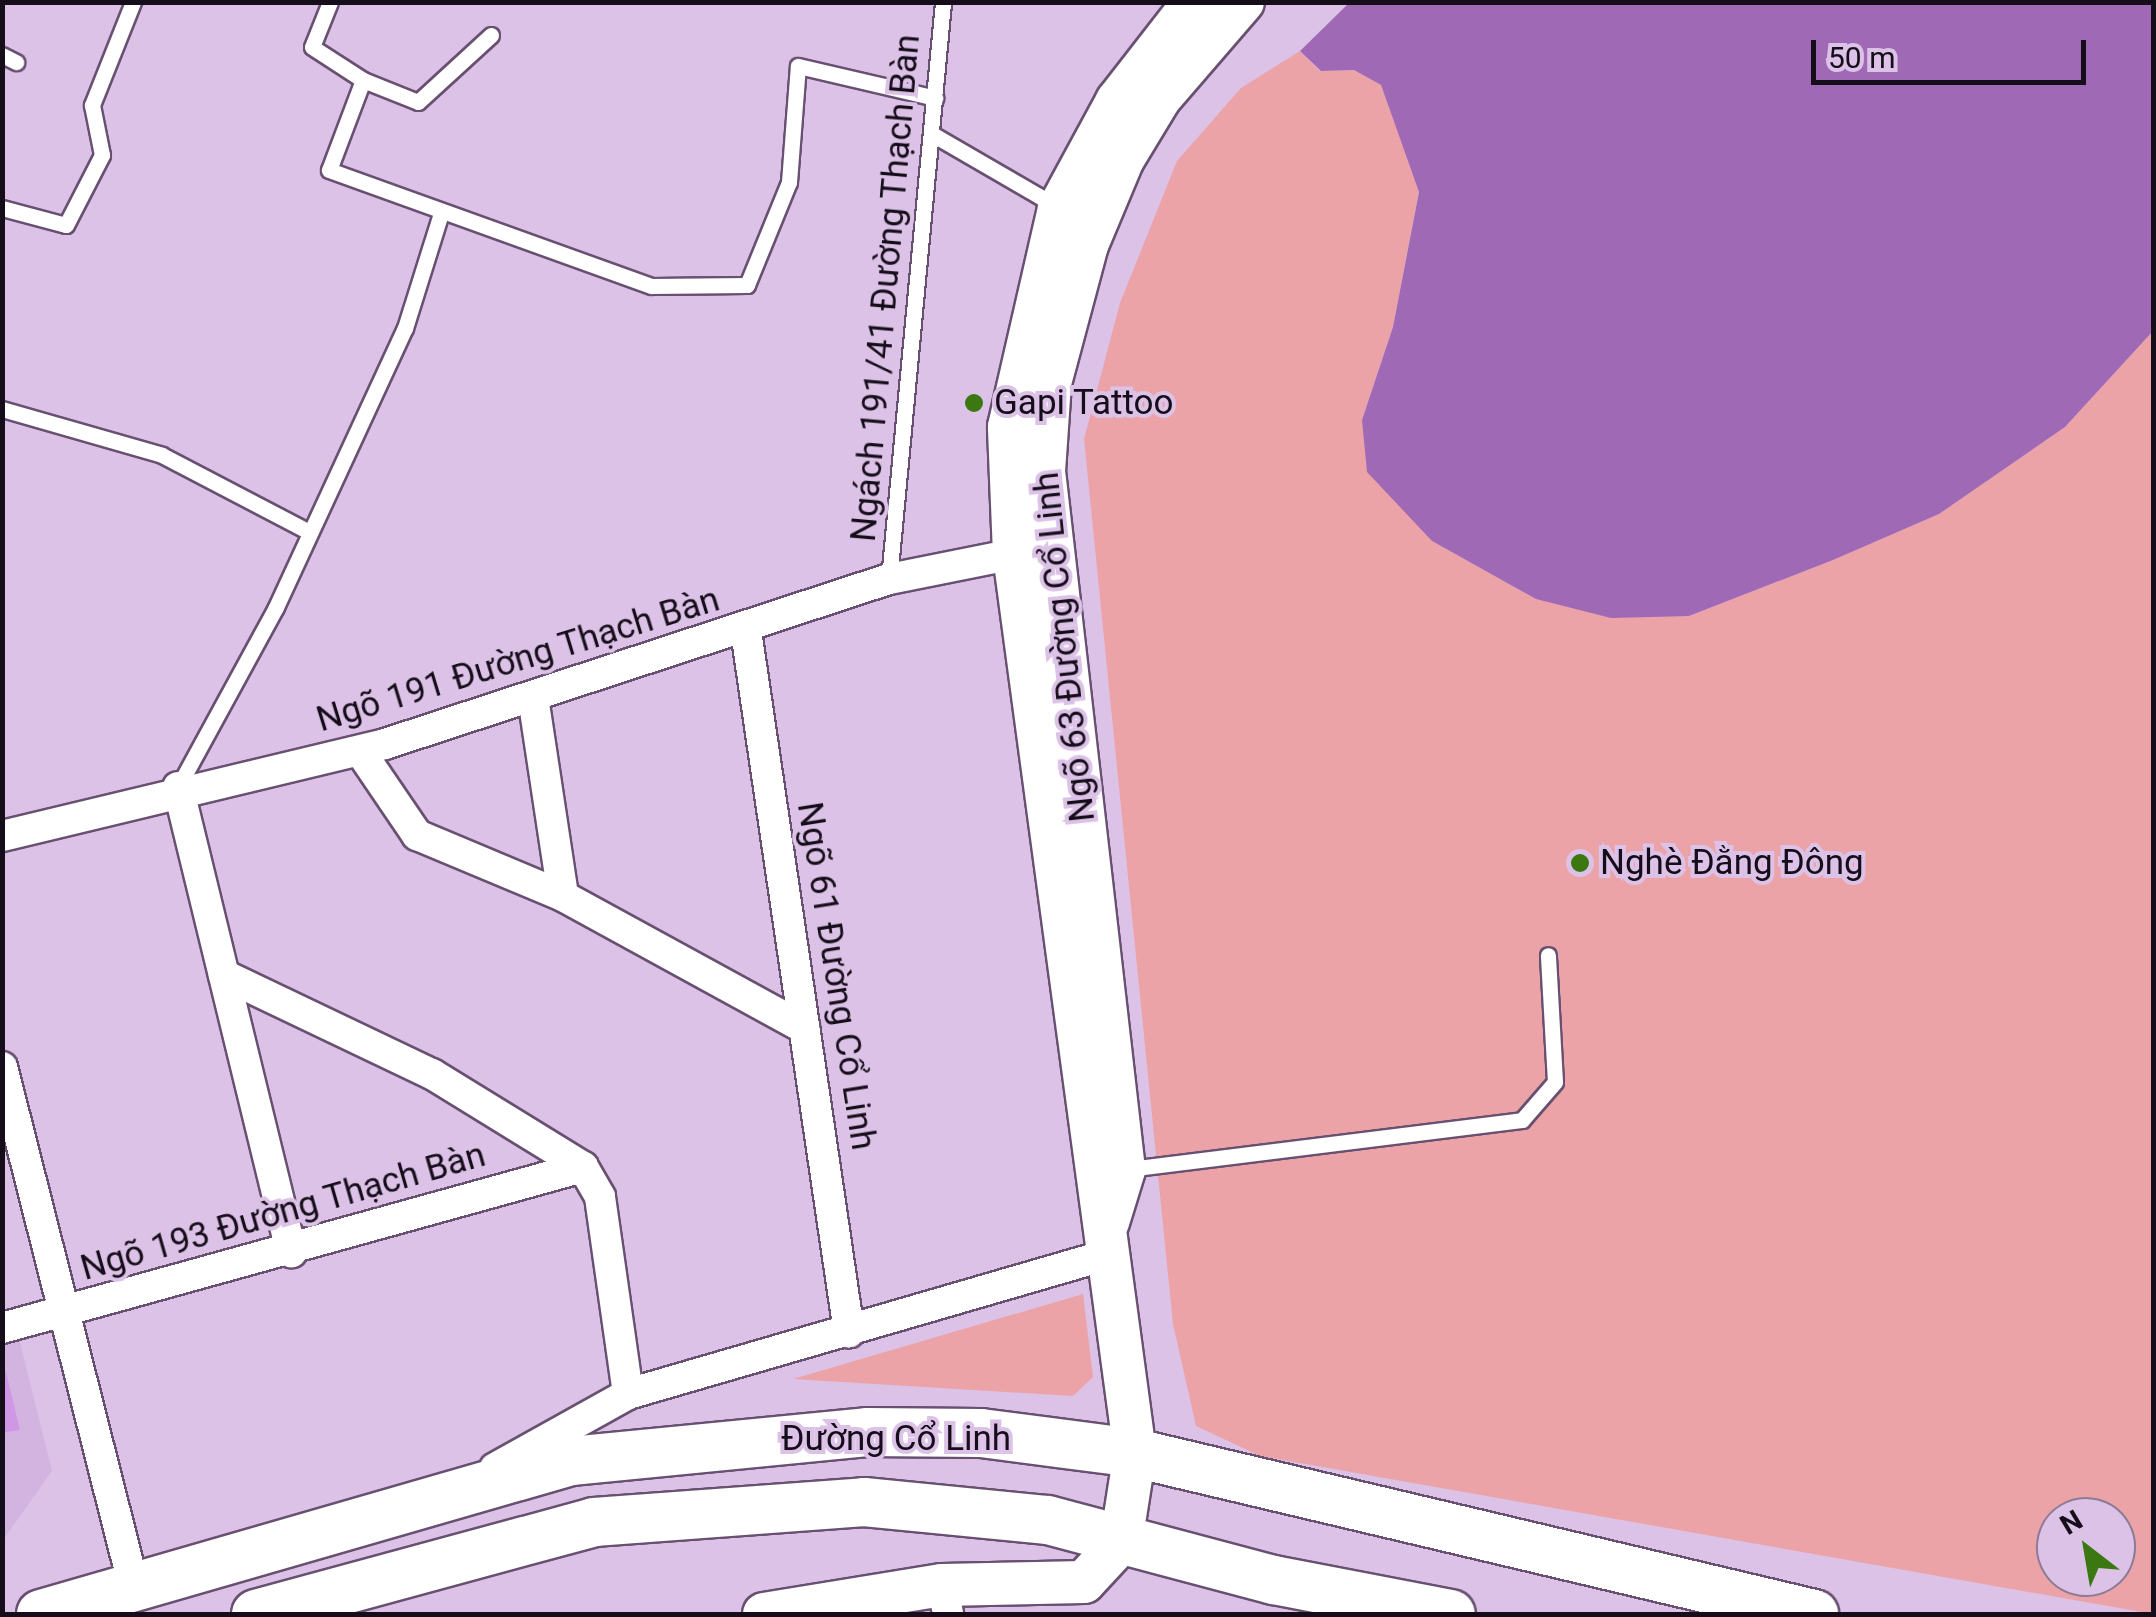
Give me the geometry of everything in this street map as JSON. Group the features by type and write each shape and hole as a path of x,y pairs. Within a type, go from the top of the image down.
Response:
{"main road":[{"name":"Đường Cổ Linh","path":"40,1614 571,1460 868,1432 982,1433 1135,1453 1814,1614"},
{"name":"Đường Cổ Linh","path":"256,1614 482,1548 716,1509 864,1502 1048,1520 1121,1542 1450,1614"}],"street":[{"name":"Ngõ 63 Đường Cổ Linh","path":"1121,1542 1135,1453 1107,1172 1033,550 1050,383 1079,214 1117,101 1194,2"},
{"name":"Ngõ 63 Đường Cổ Linh","path":"1079,214 1160,98 1243,2"},
{"name":"Ngõ 191 Đường Thạch Bàn","path":"2,836 178,787 360,751 746,631 889,579 1033,550"},
{"name":"Ngõ 61 Đường Cổ Linh","path":"746,631 849,1332"},
{"path":"533,697 563,896"},
{"path":"360,751 417,835 563,896 804,1028"},
{"path":"178,787 291,1252"},
{"path":"224,975 432,1074 583,1167 600,1197 628,1394"},
{"path":"2,1067 134,1587"},
{"name":"Ngõ 193 Đường Thạch Bàn","path":"2,1328 291,1252 583,1167"},
{"path":"451,1492 628,1394 849,1332 1111,1238"},
{"path":"764,1614 945,1600 1084,1582 1121,1542"}],"lane":[{"path":"2,208 66,225 102,155 92,105 133,2"},
{"path":"330,2 312,47 364,80 418,102 491,35"},
{"name":"Ngách 191/41 Đường Thạch Bàn","path":"889,579 942,2"},
{"path":"364,80 330,170 651,286 747,285 789,182 798,66 935,98"},
{"path":"932,134 1079,214"},
{"path":"178,787 309,532 405,328 441,213"},
{"path":"2,408 162,456 309,532"},
{"path":"1107,1172 1522,1120 1555,1082 1548,955"}],"shaded area":[{"path":"1349,3 2153,3 2153,331 2065,427 1939,514 1689,616 1611,618 1536,599 1432,541 1367,472 1362,420 1393,327 1419,192 1381,85 1354,70 1321,71 1300,51"},
{"path":"1300,51 1320,71 1354,70 1381,85 1419,191 1393,327 1362,420 1432,541 1536,599 1689,616 1939,514 2065,427 2153,331 2153,1614 2057,1597 2136,1597 2136,1497 2036,1497 2036,1593 1260,1456 1196,1426 1173,1324 1084,439 1120,303 1177,161 1241,88"},
{"path":"1083,1294 1093,1377 1073,1396 793,1379"},
{"path":"19,1338 52,1471 3,1540 3,1342"}],"building":[{"path":"2,1356 20,1430 2,1433"}],"place":[{"name":"Gapi Tattoo","path":"974,403"},
{"name":"Nghè Đằng Đông","path":"1580,863"}]}
